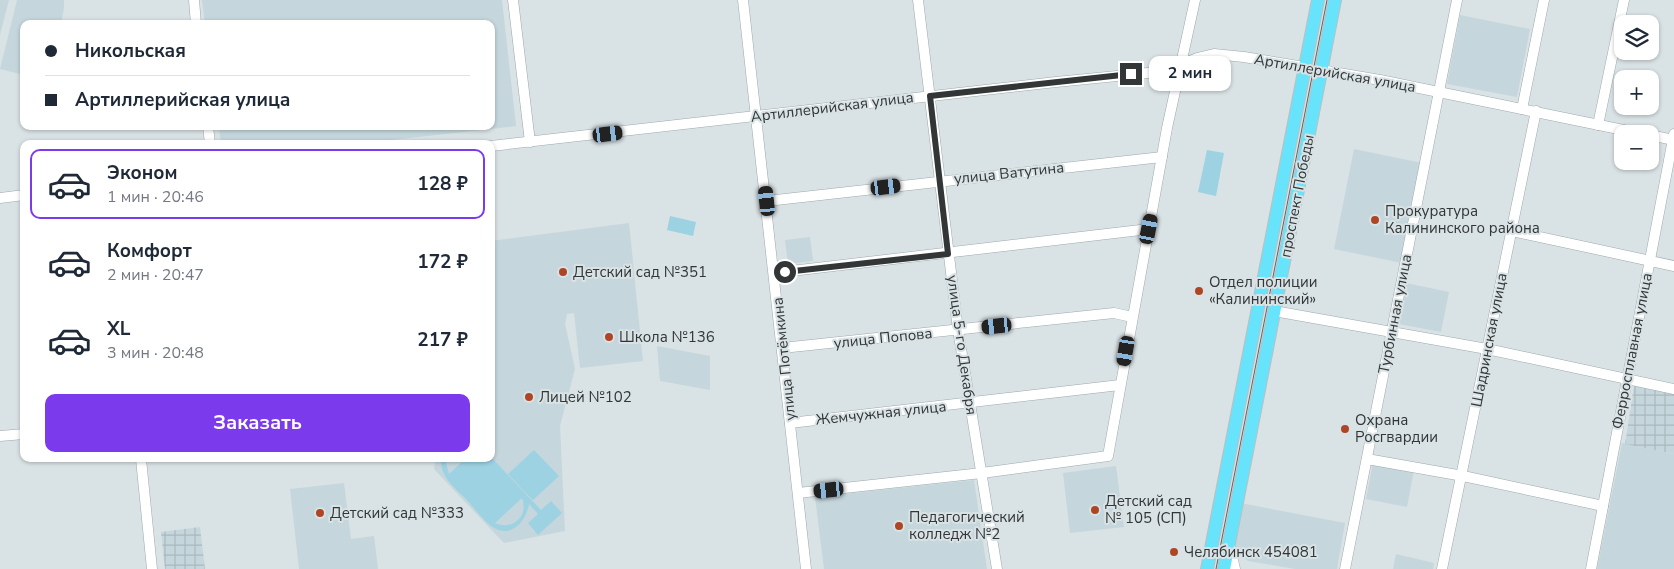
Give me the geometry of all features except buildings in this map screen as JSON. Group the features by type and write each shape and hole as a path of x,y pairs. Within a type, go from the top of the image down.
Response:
{"main road":[{"name":"проспект Победы","path":"1207,569 1318,0"},
{"name":"проспект Победы","path":"1224,569 1335,0"},
{"name":"Артиллерийская улица","path":"1304,67 1321,70"}],"street":[{"path":"194,0 196,20"},
{"path":"513,0 530,142"},
{"name":"улица Потёмкина","path":"743,0 758,116 806,569"},
{"name":"улица 5-го Декабря","path":"918,0 958,330 997,569"},
{"path":"798,493 982,473 1108,456 1162,157 1195,0"},
{"name":"Турбинная улица","path":"1345,569 1457,0"},
{"path":"1522,108 1544,0"},
{"path":"1598,125 1624,0"},
{"name":"Артиллерийская улица","path":"495,146 1168,71 1196,58 1225,54 1304,67"},
{"name":"Артиллерийская улица","path":"1321,70 1522,108 1614,128"},
{"name":"Шадринская улица","path":"1442,569 1463,476 1536,111"},
{"path":"1659,136 1674,138"},
{"name":"Ферросплавная улица","path":"1591,569 1674,138"},
{"name":"улица Ватутина","path":"767,201 1162,157"},
{"path":"0,198 20,196"},
{"path":"774,273 1149,229"},
{"path":"1512,232 1674,266"},
{"path":"1274,310 1487,349 1674,389"},
{"name":"улица Попова","path":"782,348 1114,313 1132,317"},
{"name":"Жемчужная улица","path":"790,423 1120,385"},
{"path":"0,436 20,434"},
{"path":"1367,459 1463,476 1603,506"},
{"path":"140,462 152,569"},
{"path":"1229,542 1236,569"}],"shaded area":[{"path":"0,0 9,0 0,35"},
{"path":"17,0 64,0 62,20 20,20 20,74 0,69"},
{"path":"202,0 502,0 516,126 495,128 495,20 204,20"},
{"path":"1460,15 1530,29 1517,97 1447,84"},
{"path":"219,130 480,130 392,140 221,140"},
{"name":"Прокуратура Калининского района","path":"1354,149 1422,163 1402,263 1334,249"},
{"path":"1207,150 1224,153 1216,196 1198,192"},
{"path":"670,216 696,222 693,236 667,230"},
{"path":"629,223 643,361 580,368 574,313 567,314 565,324 575,369 560,426 565,531 504,543 434,469 435,462 495,462 495,240"},
{"path":"810,237 813,261 788,264 785,240"},
{"path":"1406,283 1449,292 1441,332 1399,324"},
{"path":"657,346 710,356 710,390 660,381"},
{"path":"1634,386 1674,394 1674,454 1625,444"},
{"path":"1622,443 1674,454 1674,569 1597,569"},
{"path":"534,450 559,476 533,500 508,474"},
{"path":"495,461 541,510 551,501 562,513 538,535 528,523 538,514 529,504 521,523 511,530 498,530 491,526 451,485 442,470 441,462 446,462 449,474 462,462","holes":["522,498 523,511 518,520 513,523 508,525 495,523"]},
{"path":"1373,463 1414,470 1407,507 1366,499"},
{"name":"Детский сад № 105 (СП)","path":"1116,466 1124,527 1070,533 1063,473"},
{"name":"Педагогический колледж №2","path":"974,480 987,569 824,569 815,497"},
{"name":"Детский сад №333","path":"344,483 351,539 374,536 378,569 299,569 290,489"},
{"path":"1240,503 1345,523 1337,569 1295,569 1248,561 1234,550"},
{"path":"200,527 205,569 165,569 161,532"},
{"path":"1396,554 1434,563 1433,569 1393,569"}],"tram line":[{"path":"1216,569 1327,0"}],"place":[{"name":"Прокуратура Калининского района","path":"1375,220"},
{"name":"Детский сад №351","path":"563,272"},
{"name":"Отдел полиции «Калининский»","path":"1199,291"},
{"name":"Школа №136","path":"609,337"},
{"name":"Лицей №102","path":"529,397"},
{"name":"Охрана Росгвардии","path":"1345,429"},
{"name":"Детский сад № 105 (СП)","path":"1095,510"},
{"name":"Детский сад №333","path":"320,513"},
{"name":"Педагогический колледж №2","path":"899,526"},
{"name":"Челябинск 454081","path":"1174,552"}],"route":[{"path":"785,272 948,254 930,96 1131,74"}]}
